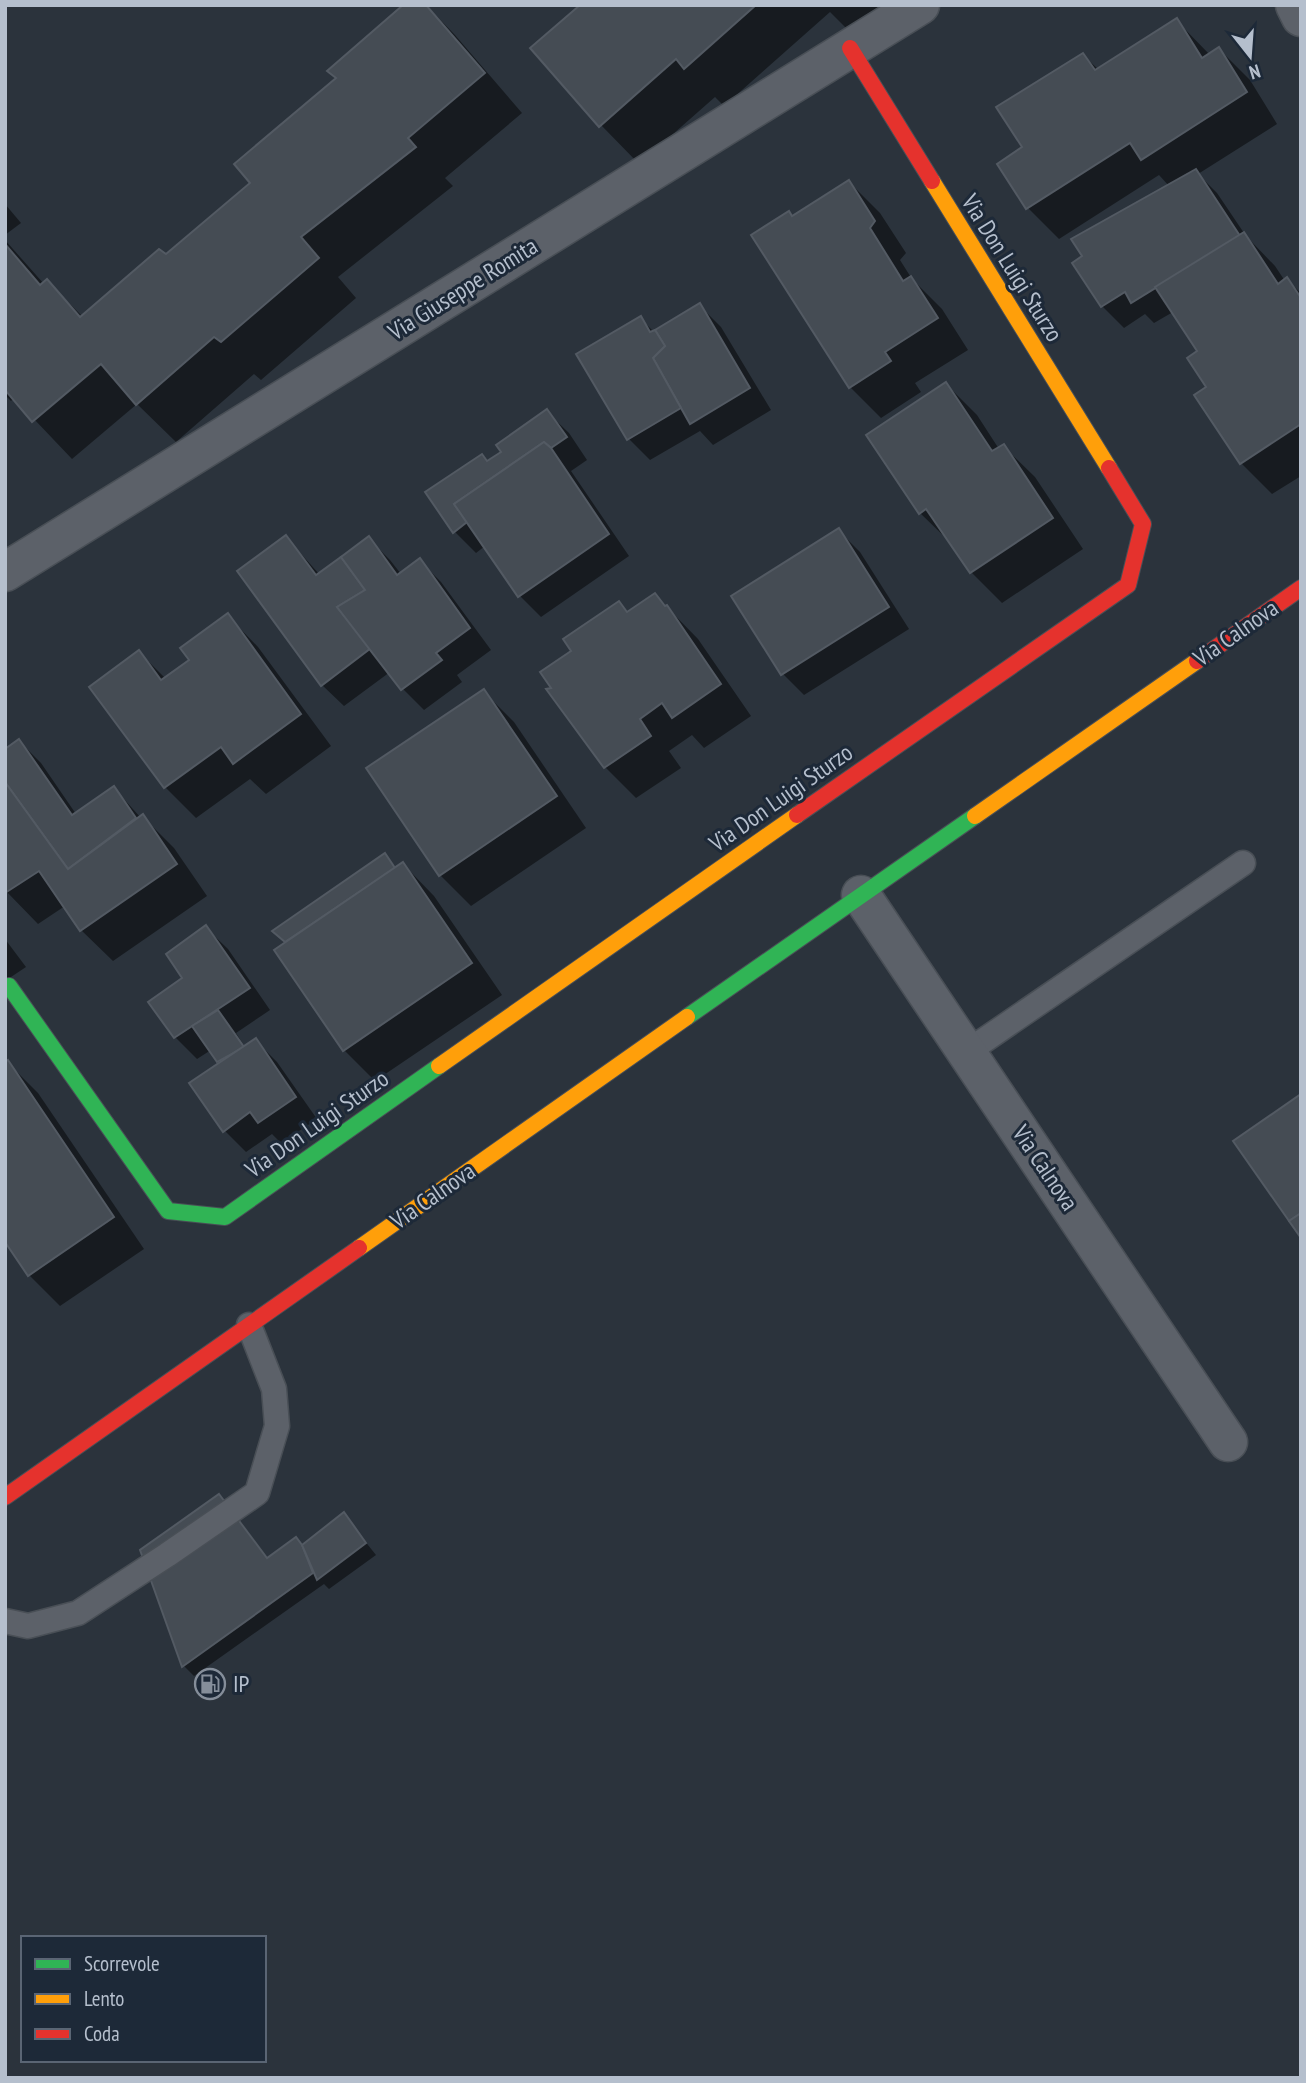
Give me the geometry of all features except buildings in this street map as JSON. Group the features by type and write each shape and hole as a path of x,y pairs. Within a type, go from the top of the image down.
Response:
{"street":[{"name":"Via Giuseppe Romita","path":"5,572 920,5"},
{"path":"1295,5 1301,17"},
{"name":"Via Don Luigi Sturzo","path":"9,986 168,1210 225,1217 1128,585 1143,524 850,48"},
{"name":"Via Calnova","path":"5,1497 1301,588"},
{"name":"Via Calnova","path":"861,895 1228,1442"}],"lane":[{"path":"967,1052 1243,863"},
{"path":"5,1621 28,1626 78,1613 257,1493 277,1426 274,1389 249,1325"}],"traffic: fast":[{"path":"687,1017 975,816"},
{"path":"9,986 168,1211 225,1217 439,1066"}],"traffic: slow":[{"path":"932,181 1109,468"},
{"path":"975,816 1197,661"},
{"path":"439,1066 797,815"},
{"path":"359,1248 687,1017"}],"traffic: jam":[{"path":"850,48 932,181"},
{"path":"797,815 1128,585 1143,524 1109,468"},
{"path":"1197,661 1301,588"},
{"path":"5,1497 359,1248"}],"place":[{"name":"IP","path":"210,1684"}]}
